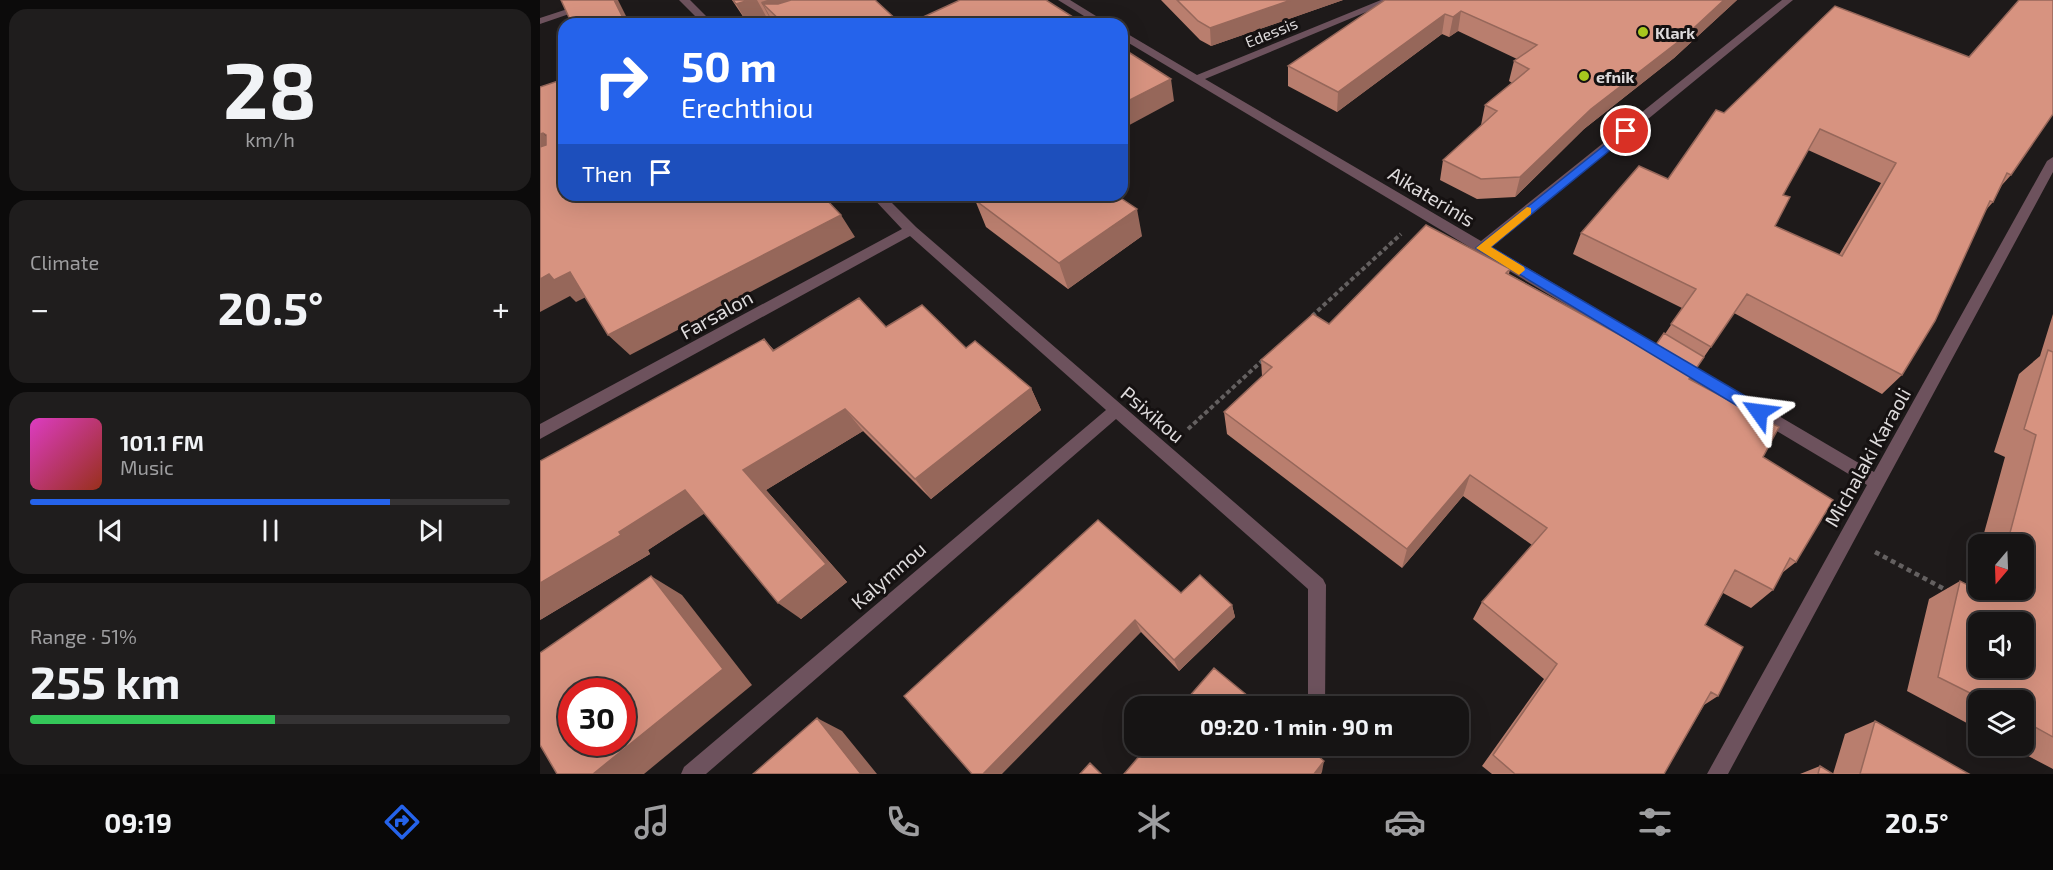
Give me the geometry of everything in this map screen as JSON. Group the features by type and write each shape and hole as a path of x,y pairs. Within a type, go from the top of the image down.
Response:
{"street":[{"path":"540,21 605,0"},
{"path":"684,0 703,18"},
{"path":"1063,0 1094,18"},
{"name":"Edessis","path":"1196,79 1390,0"},
{"path":"1482,248 1788,0"},
{"name":"Aikaterinis","path":"1128,39 1877,482"},
{"name":"Michalaki Karaoli","path":"1718,774 2053,161"},
{"name":"Psixikou","path":"882,201 911,230 1115,411 1164,450 1317,585 1317,696"},
{"name":"Farsalon","path":"540,432 911,230"},
{"name":"Kalymnou","path":"691,774 1115,411"}],"path":[{"path":"1303,324 1424,213"},
{"path":"1164,450 1268,356"},
{"path":"1847,537 1957,596"}],"building":[{"path":"561,0 614,0 623,18 569,18"},
{"path":"733,0 749,0 736,4"},
{"path":"791,0 875,0 894,18 778,18 763,4 778,4"},
{"path":"960,0 1046,0 1074,18 921,18"},
{"path":"1177,0 1291,0 1210,28 1198,21"},
{"path":"1385,0 1724,0 1683,38 1591,109 1520,177 1481,179 1443,160 1497,111 1485,105 1529,69 1514,61 1537,45 1461,11 1453,17 1445,14 1338,92 1288,66"},
{"path":"2019,0 2053,0 2053,114 2011,175 2007,173 1993,202 1990,201 1935,321 1902,375 1747,294 1711,347 1671,324 1696,289 1581,233 1639,166 1668,179 1716,110 1724,113 1835,6 1969,57","holes":["1820,129 1896,163 1842,256 1775,226 1790,197 1783,195"]},
{"path":"1128,52 1171,79 1128,101"},
{"path":"558,81 558,201 828,201 841,215 608,335 570,272 554,280 549,274 540,279 540,147 546,145 546,135 540,134 540,87"},
{"path":"976,201 1125,201 1137,209 1059,263"},
{"path":"1426,225 1510,269 1506,273 1651,352 1664,333 1704,357 1689,379 1779,427 1763,457 1833,500 1796,562 1790,558 1773,590 1735,570 1705,625 1743,647 1718,696 1711,692 1664,774 1515,774 1493,755 1557,664 1482,602 1547,528 1470,475 1407,549 1224,412 1272,367 1261,360 1313,314 1329,324"},
{"path":"859,298 886,327 922,305 966,348 975,341 1031,388 915,479 845,409 743,470 826,564 778,603 685,490 619,532 621,535 540,583 540,461 764,339 773,351"},
{"path":"2048,350 2053,352 2053,737 2034,727 2034,690 1968,690 1968,692 1938,677 1960,581 1968,585 1968,600 2034,600 2034,534 2010,534 2036,435 2024,429"},
{"path":"1098,520 1181,593 1200,575 1232,605 1174,660 1135,620 983,774 972,774 904,696"},
{"path":"651,576 723,669 636,739 636,678 558,678 558,756 615,756 593,774 557,774 540,745 540,653"},
{"path":"1214,668 1248,696 1190,696"},
{"path":"817,718 861,774 753,774"},
{"path":"1875,721 1969,774 1860,774"},
{"path":"1139,756 1318,756 1324,761 1314,774 1124,774"},
{"path":"1090,763 1101,774 1080,774"},
{"path":"1820,766 1833,774 1818,774"}],"slow traffic":[{"path":"1519,270 1482,248 1527,211"}],"place":[{"name":"Klark","path":"1643,32"},
{"name":"efnik","path":"1584,76"}],"route":[{"path":"1626,131 1482,248 1759,412"}]}
